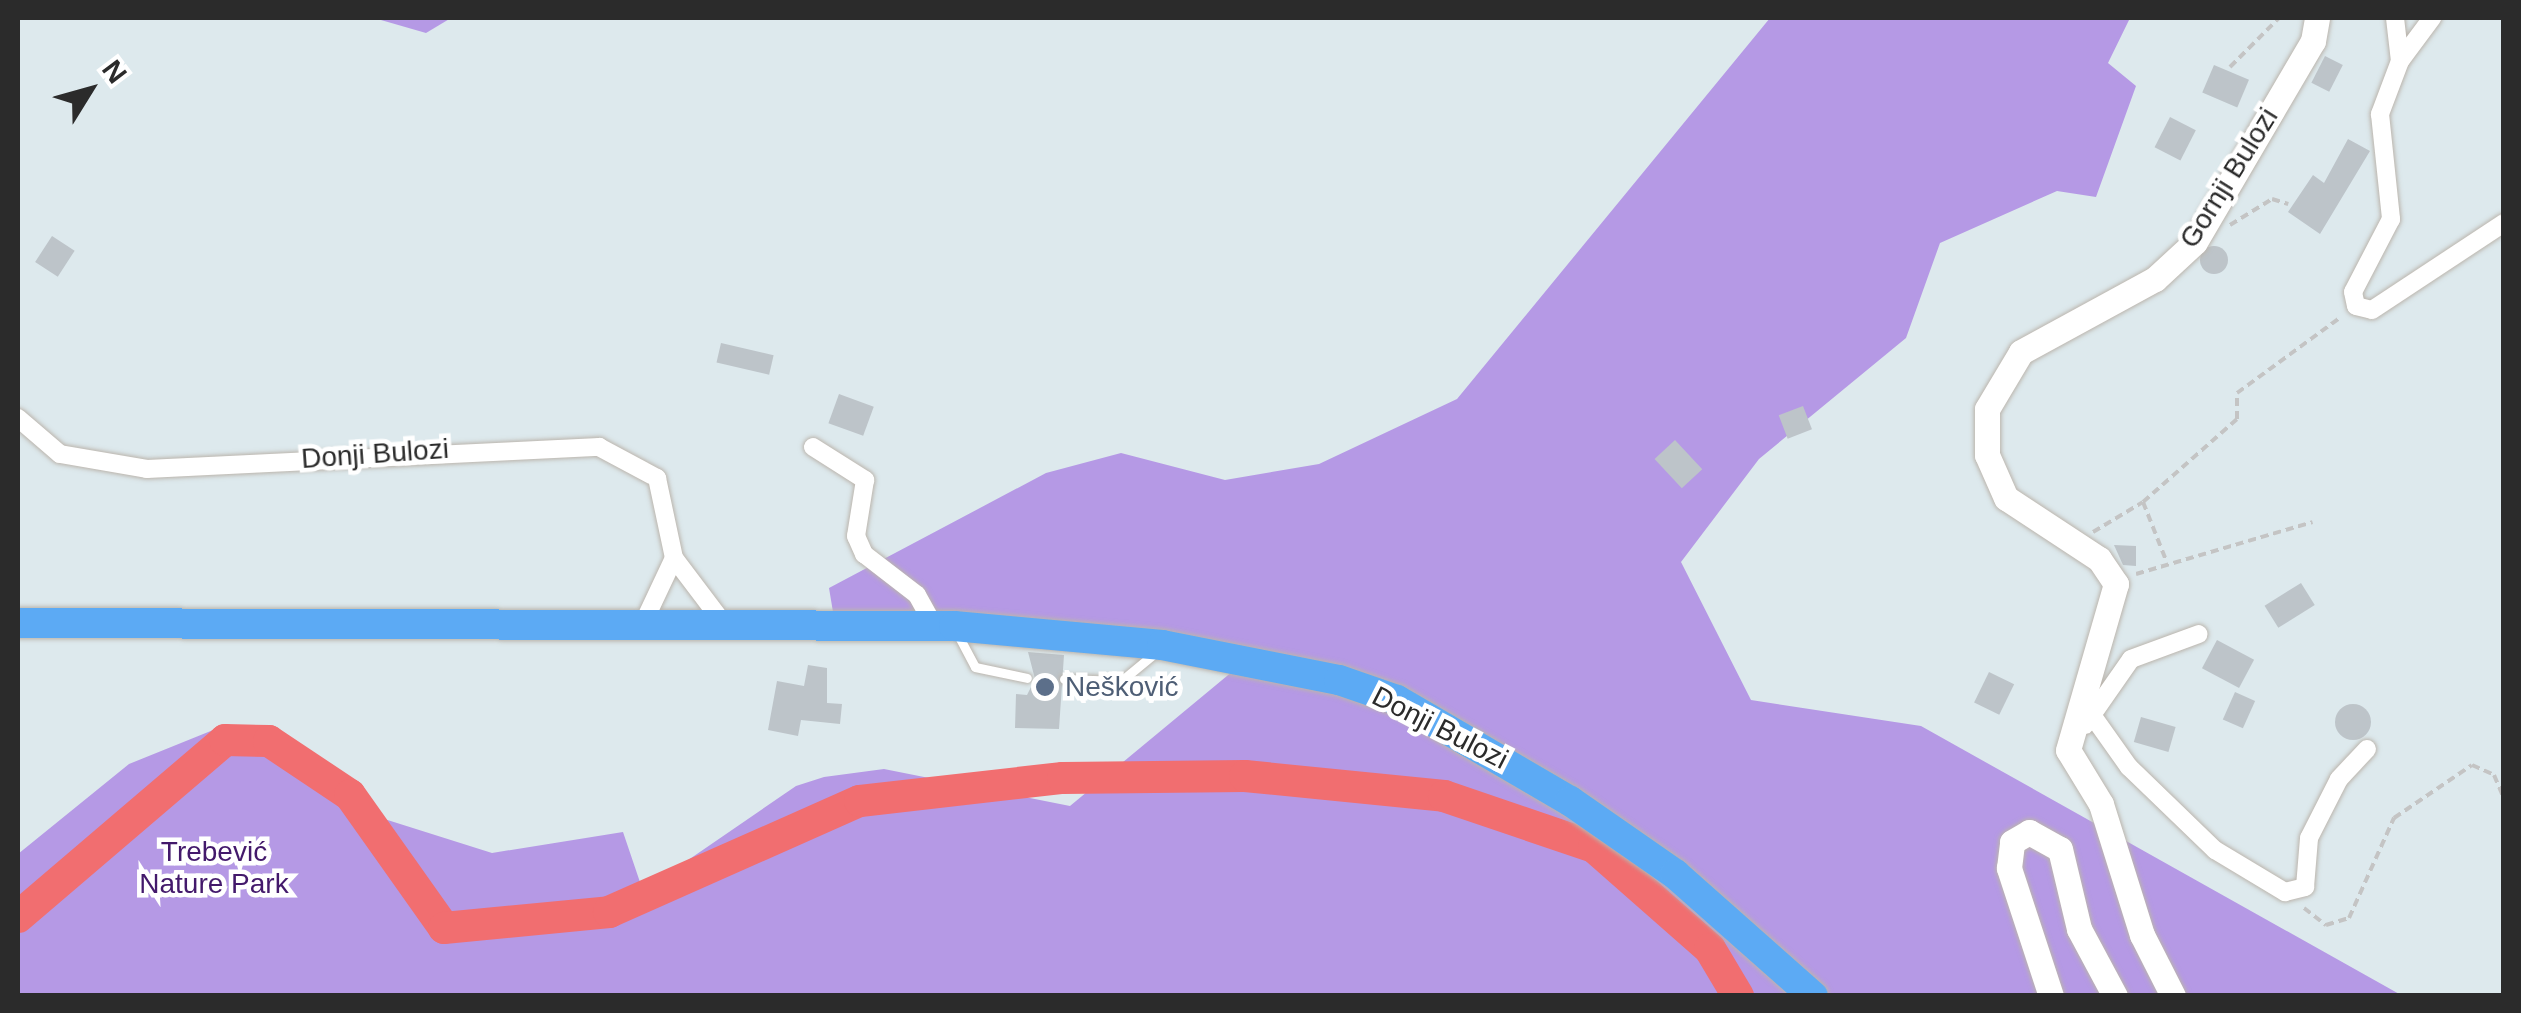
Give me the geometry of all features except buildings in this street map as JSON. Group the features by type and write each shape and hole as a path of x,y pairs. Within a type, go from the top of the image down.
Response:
{"main road":[{"name":"Donji Bulozi","path":"18,624 944,626 1162,645 1339,680 1466,736 1675,874 1812,996"}],"street":[{"name":"Gornji Bulozi","path":"2116,584 2086,550 2024,516 1994,480 1984,427 1993,390 2021,352 2155,279 2196,242 2313,41 2317,18"},
{"path":"2395,18 2400,61"},
{"path":"2432,18 2400,61 2380,114 2391,220 2352,292 2356,306 2372,310 2504,223"},
{"name":"Donji Bulozi","path":"18,418 60,454 147,469 599,448 657,478 674,558 727,628"},
{"path":"812,446 865,480 856,536 864,554 917,595 944,626"},
{"path":"642,628 674,558"},
{"path":"2116,584 2068,750 2101,804 2142,935 2174,996"},
{"path":"2068,750 2131,659 2199,634"},
{"path":"2092,714 2129,767 2215,850 2286,892 2304,887 2309,838 2339,779 2367,749"},
{"path":"2051,996 2009,868 2012,842 2029,832 2060,849 2078,929 2115,996"}],"lane":[{"path":"944,626 975,667 1028,678"},
{"path":"1064,680 1121,681 1162,645"}],"path":[{"path":"2230,67 2278,18"},
{"path":"2226,228 2272,199 2288,204"},
{"path":"2086,550 2096,522 2143,502 2237,419 2236,393 2356,306"},
{"path":"2143,502 2166,560"},
{"path":"2116,584 2166,560 2313,522"},
{"path":"2286,892 2326,925 2349,918 2394,818 2472,765 2494,775 2504,798"}],"green space":[{"path":"374,18 451,18 426,33"},
{"name":"Trebević Nature Park","path":"1770,18 2130,18 2108,63 2136,86 2096,197 2057,191 1940,243 1906,338 1759,459 1681,562 1751,700 1921,726 2401,995 18,996 18,854 129,764 228,724 313,762 359,811 492,853 623,832 643,891 796,786 824,777 884,769 1070,806 1239,666 1130,644 837,636 829,588 1046,473 1121,453 1225,480 1319,464 1457,399"}],"waterway":[{"path":"18,917 225,740 269,741 350,795 444,928 609,912 860,801 1063,778 1245,776 1444,796 1594,847 1710,949 1738,996"}],"place":[{"name":"Nešković","path":"1045,687"}]}
